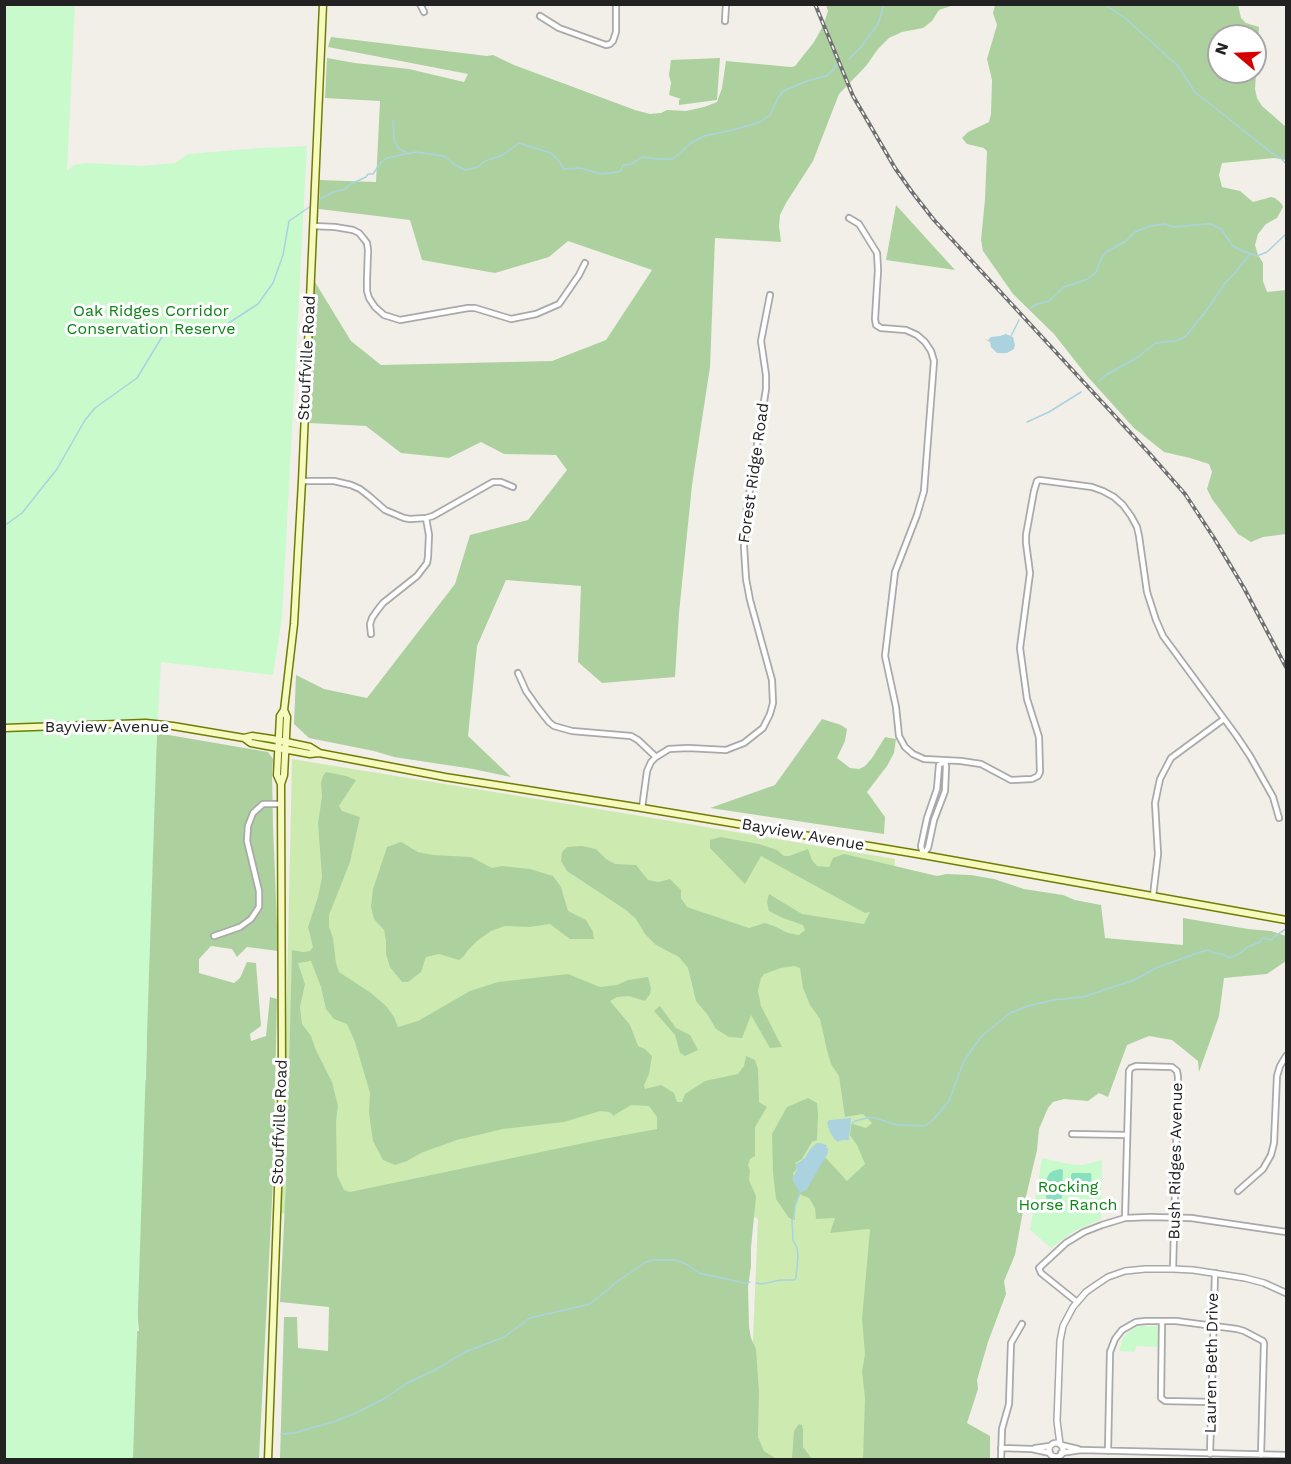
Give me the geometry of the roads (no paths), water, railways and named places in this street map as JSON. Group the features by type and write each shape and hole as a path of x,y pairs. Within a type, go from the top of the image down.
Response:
{"main road":[{"name":"Stouffville Road","path":"268,1460 282,1080 281,784 277,775 282,749 280,716 284,710 294,624 323,4"},
{"name":"Bayview Avenue","path":"4,728 146,723 244,738 252,736 282,741 310,747 319,753"},
{"name":"Bayview Avenue","path":"244,738 251,743 310,754 319,753 445,777 923,855 1287,920"}],"street":[{"path":"420,4 424,12"},
{"path":"540,16 559,28 606,45 613,41 616,32 616,4"},
{"path":"725,21 726,4"},
{"path":"849,218 859,224 877,253 876,325 881,328 906,330 917,335 925,342 934,361 924,491 895,572 885,656 896,707 899,736 905,747 924,759 981,764 1011,780 1032,779 1038,776 1040,772 1039,737 1028,699 1020,648 1030,573 1026,535 1034,491 1037,481 1040,480 1092,488 1104,491 1123,505 1131,516 1139,536 1148,592 1162,636 1250,756 1273,797 1279,818"},
{"path":"313,226 335,227 359,233 367,243 369,298 375,308 384,315 400,320 468,308 511,319 536,314 559,304 585,263"},
{"name":"Forest Ridge Road","path":"656,756 669,749 726,750 744,743 763,728 773,703 771,680 746,579 744,547 746,514 766,389 761,341 770,294"},
{"path":"302,481 334,481 351,485 360,489 385,510 404,518 426,518 493,482 501,482 513,487"},
{"path":"371,634 372,618 383,603 417,576 427,563 429,535 426,518"},
{"path":"518,673 526,691 554,726 572,731 631,736 656,756 647,771 642,808"},
{"path":"1153,896 1158,854 1155,803 1160,778 1171,758 1224,719"},
{"path":"923,855 921,846 927,818 938,789 939,765 945,761"},
{"path":"214,936 240,927 251,919 259,907 259,891 247,841 248,826 253,813 263,804 281,804"},
{"path":"1238,1191 1263,1169 1271,1155 1274,1143 1277,1076 1287,1056"},
{"name":"Bush Ridges Avenue","path":"1125,1218 1131,1068 1136,1066 1172,1067 1177,1071 1178,1077 1173,1269"},
{"path":"1072,1134 1127,1135"},
{"path":"1077,1302 1038,1268 1060,1247 1078,1235 1102,1225 1125,1218 1174,1218 1213,1221 1287,1232"},
{"path":"1060,1456 1063,1449 1057,1421 1060,1341 1066,1321 1077,1302 1095,1285 1120,1273 1139,1269 1173,1269 1255,1280 1287,1293"},
{"name":"Lauren Beth Drive","path":"1210,1454 1215,1273"},
{"path":"1162,1321 1161,1398 1165,1401 1212,1402"},
{"path":"1108,1451 1110,1352 1113,1343 1118,1335 1132,1324 1162,1321 1187,1322 1244,1331 1262,1340 1264,1344 1261,1455"},
{"path":"1001,1460 1002,1429 1009,1404 1011,1343 1022,1324"},
{"path":"1052,1456 1049,1449 1057,1421"},
{"path":"1001,1448 1032,1449 1056,1443 1081,1450 1287,1455"},
{"path":"1032,1449 1052,1456 1081,1450"},
{"path":"1159,1452 1159,1459"}],"water":[{"path":"1006,334 1013,337 1015,345 1014,349 1007,353 997,353 991,347 990,342 983,338 988,340 991,337"},
{"path":"851,1118 849,1140 838,1142 830,1132 827,1123 829,1120"},
{"path":"817,1143 827,1145 828,1153 807,1189 800,1193 792,1179 797,1170 796,1164 805,1158"}],"waterway":[{"path":"849,59 878,24 884,4"},
{"path":"1104,4 1125,18 1178,66 1195,92 1286,164"},
{"path":"317,201 331,193 345,189 368,174 373,174 381,162 387,158 416,152 444,156 465,170 478,167 485,161 503,155 519,143 551,153 564,169 580,168 602,174 618,172 623,165 631,164 642,157 673,159 691,143 704,136 760,122 770,115 783,91 826,76 837,64"},
{"path":"393,121 394,140 399,149 407,153"},
{"path":"4,526 22,513 57,469 85,420 95,408 137,378 165,332 213,333 258,304 273,283 283,255 289,221 311,206"},
{"path":"1030,308 1049,301 1064,287 1088,279 1096,272 1106,252 1126,241 1135,232 1150,226 1211,224 1221,229 1233,246 1257,256 1267,252 1286,234"},
{"path":"1099,381 1138,357 1154,344 1176,341 1186,336 1225,283 1250,254"},
{"path":"1011,336 1019,320"},
{"path":"1027,422 1049,412 1081,392"},
{"path":"851,1125 855,1121 872,1117 897,1125 925,1126 949,1101 964,1061 975,1045 982,1036 1010,1013 1031,1005 1083,997 1134,980 1156,968 1200,952 1209,950 1230,958 1260,942 1263,938 1271,940 1286,929"},
{"path":"756,1283 796,1278 798,1256 793,1240 792,1220 800,1193"},
{"path":"281,1434 294,1433 356,1413 465,1352 504,1337 530,1318 590,1304 618,1281 651,1260 676,1260 699,1273 744,1283 750,1282"}],"railway":[{"path":"815,4 853,96 895,168 912,192 934,220 1185,494 1244,588 1286,667"}],"park label":[{"name":"Oak Ridges Corridor Conservation Reserve","path":"151,320"},
{"name":"Rocking Horse Ranch","path":"1068,1196"}]}
